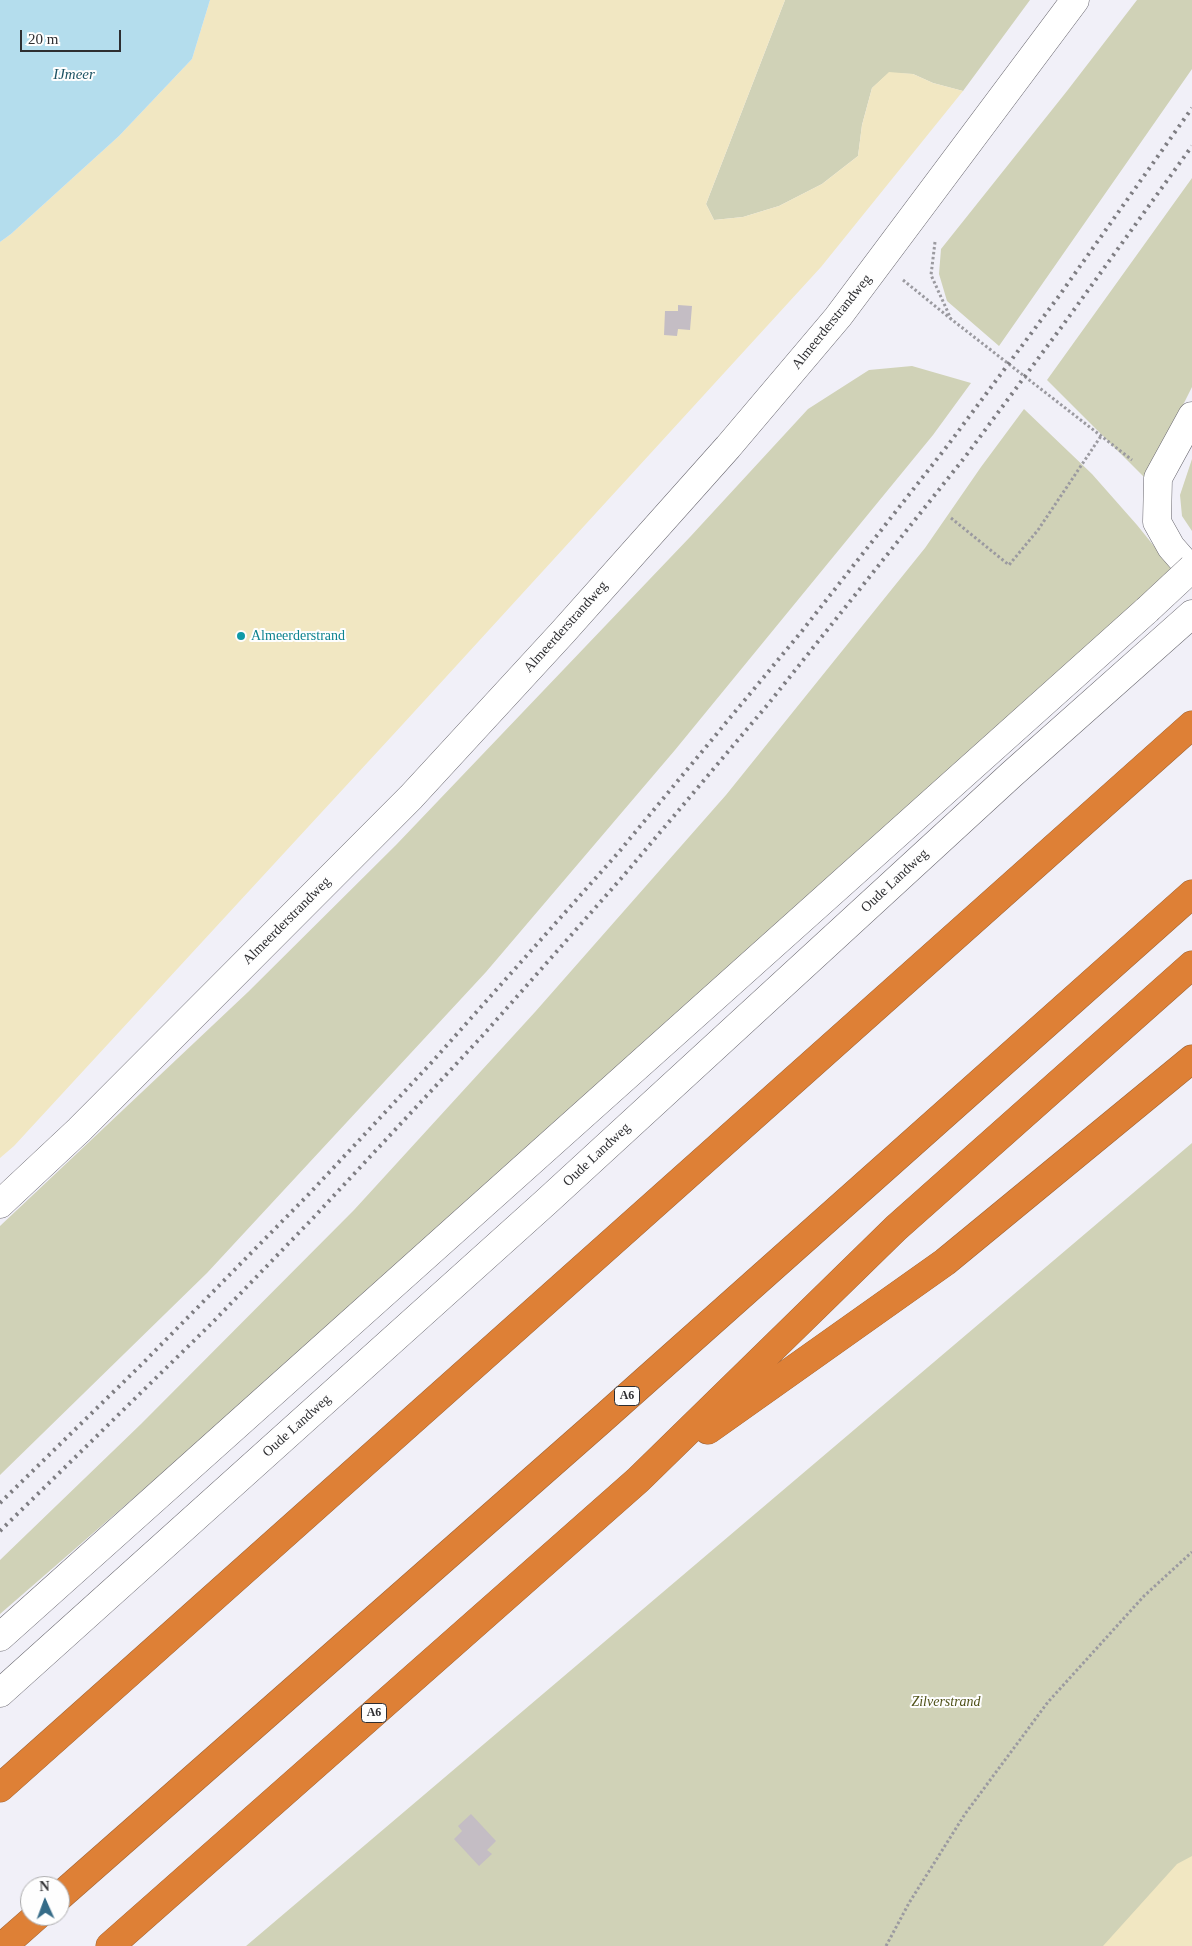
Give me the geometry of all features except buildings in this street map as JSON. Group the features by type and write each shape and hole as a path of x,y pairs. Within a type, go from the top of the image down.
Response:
{"highway":[{"path":"0,1788 1192,725"},
{"name":"A6","path":"70,1887 607,1414 1192,894"},
{"name":"A6","path":"110,1946 638,1480 896,1228 1192,965"},
{"name":"A6","path":"638,1480 945,1262 1192,1059"},
{"path":"3,1946 26,1926"}],"street":[{"name":"Almeerderstrandweg","path":"0,1204 78,1130 411,797 563,632 728,447 838,317 1075,0"},
{"path":"0,1637 1192,570 1171,547 1157,522 1158,478 1192,416"},
{"name":"Oude Landweg","path":"0,1694 553,1195 1012,774 1192,614"}],"path":[{"path":"936,234 931,275 951,319"},
{"path":"880,260 951,319 1158,478"},
{"path":"951,518 1009,565 1038,530 1101,436"},
{"path":"886,1946 909,1904 965,1814 1048,1702 1144,1596 1192,1552"}],"green space":[{"path":"785,0 1030,0 963,91 933,83 913,74 889,73 872,88 862,125 858,156 822,184 779,206 743,217 714,220 706,204"},
{"path":"1137,0 1192,0 1192,69 999,346 947,301 939,274 941,249"},
{"path":"1192,178 1192,387 1146,479 1047,380"},
{"path":"912,366 971,383 933,435 675,750 486,972 207,1273 0,1475 0,1226 248,992 396,845 690,537 808,409 869,370"},
{"path":"1024,409 1092,474 1179,577 602,1091 0,1614 0,1560 141,1424 354,1210 535,1012 726,795 925,548"},
{"path":"1192,459 1192,531 1182,516 1180,495"},
{"name":"Zilverstrand","path":"1192,1143 1192,1946 246,1946"}],"sand":[{"name":"Almeerderstrand","path":"210,0 785,0 706,204 714,220 743,217 779,206 822,184 858,156 862,125 872,88 889,72 913,74 933,83 963,91 821,267 403,724 14,1146 0,1158 0,242 119,136 192,59"},
{"path":"1192,1856 1192,1946 1103,1946 1177,1864"}],"water":[{"name":"IJmeer","path":"0,0 210,0 192,59 119,136 0,242"}],"railway":[{"path":"0,1503 145,1361 309,1194 432,1062 618,853 802,631 948,445 1059,296 1192,108"},
{"path":"0,1531 213,1322 315,1216 484,1034 625,874 769,703 965,457 1192,146"}],"place":[{"name":"Almeerderstrand","path":"241,636"}]}
